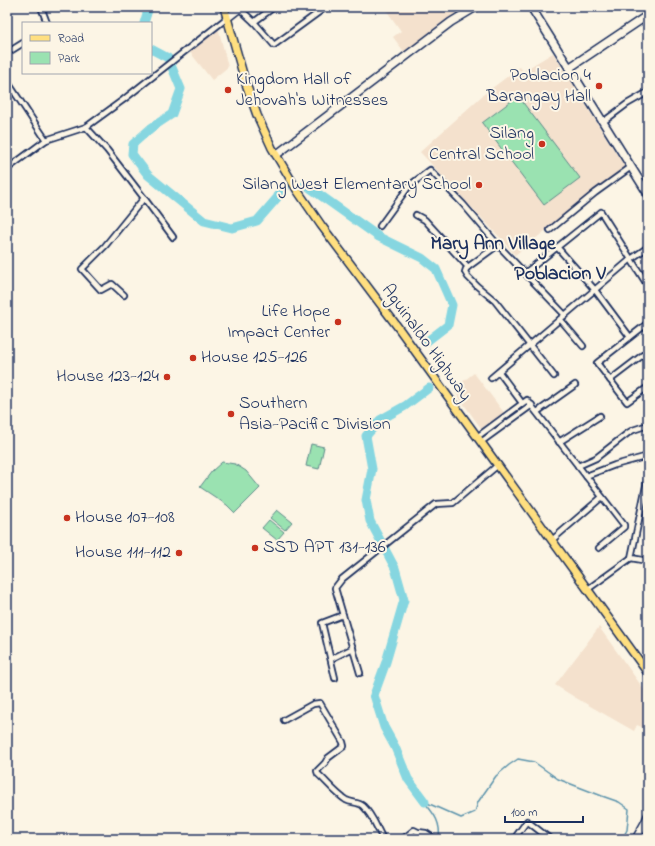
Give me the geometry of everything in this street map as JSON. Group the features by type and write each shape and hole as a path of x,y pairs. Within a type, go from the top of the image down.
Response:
{"main road":[{"name":"Aguinaldo Highway","path":"224,7 248,91 262,127 276,155 297,190 648,673"}],"street":[{"path":"41,7 47,22"},
{"path":"254,22 274,7"},
{"path":"7,169 46,140 86,127 123,100 240,8 274,45 326,7"},
{"path":"276,155 451,22 476,7"},
{"path":"531,7 648,194"},
{"path":"569,68 648,15"},
{"path":"7,53 22,44"},
{"path":"7,81 46,140"},
{"path":"603,122 627,104 648,92"},
{"path":"86,127 107,150 173,237"},
{"path":"550,230 595,193 631,167"},
{"path":"380,226 409,186 430,170 463,204 498,245 566,315"},
{"path":"124,295 112,284 101,290 82,269 105,246 144,198"},
{"path":"525,273 601,212 648,286"},
{"path":"416,215 425,220 468,267"},
{"path":"498,245 468,267 465,272 477,286 495,301 554,376"},
{"path":"557,247 595,290 630,337"},
{"path":"491,378 631,259 648,247"},
{"path":"560,319 583,346"},
{"path":"648,323 597,363 627,402 648,387"},
{"path":"610,380 648,351"},
{"path":"499,372 522,403"},
{"path":"537,412 575,385"},
{"path":"479,440 527,400 624,525 624,527 599,548"},
{"path":"479,440 532,405"},
{"path":"560,442 600,416"},
{"path":"578,466 596,458 633,430 648,425"},
{"path":"586,476 615,465 648,456"},
{"path":"360,673 335,588 342,579 436,504 453,503 498,465"},
{"path":"588,589 631,558 648,476"},
{"path":"552,540 602,497"},
{"path":"631,558 648,561"},
{"path":"335,678 322,623 343,615"},
{"path":"331,659 353,648"},
{"path":"284,720 313,704 320,704 344,746 328,758 318,769 318,774 340,796 347,800 361,804 374,821 383,839"},
{"path":"636,839 648,816"},
{"path":"514,839 527,821 547,838"},
{"path":"403,839 414,830 426,833 434,839"}],"shaded area":[{"path":"384,7 470,7 457,14 405,53 393,37 401,31"},
{"path":"218,27 228,67 212,80 189,51"},
{"name":"Silang Central School","path":"553,53 626,169 515,255 420,152 483,95 520,67 523,71"},
{"path":"474,373 505,414 483,431 453,389"},
{"path":"599,627 648,695 648,730 637,725 634,731 555,685"}],"green space":[{"path":"518,96 580,178 544,205 482,123"},
{"path":"311,444 324,447 319,469 306,466"},
{"path":"222,462 235,464 246,471 260,488 235,513 227,505 200,487 212,471"},
{"path":"277,510 292,522 285,530 270,518"},
{"path":"269,520 284,532 277,540 262,528"}],"waterway":[{"path":"144,22 149,7"},
{"path":"152,50 168,58 181,89 172,114 151,128 133,144 132,154 148,175 204,221 232,228 257,221 277,198 282,187 285,187"},
{"path":"305,185 379,237 422,258 436,269 452,305 448,325 426,342"},
{"path":"425,802 408,779 395,747 384,727 374,695 386,662 404,600 395,568 370,521 366,500 372,469 366,436 380,420 405,406 429,388"},
{"path":"425,802 461,818 475,812 478,802 496,776 509,765 518,759 534,762 558,779 619,802 629,809 627,830 622,839"},
{"path":"425,803 432,811 438,824 439,839"}],"place":[{"name":"Poblacion 4 Barangay Hall","path":"599,86"},
{"name":"Kingdom Hall of Jehovah's Witnesses","path":"228,90"},
{"name":"Silang Central School","path":"542,144"},
{"name":"Silang West Elementary School","path":"479,185"},
{"name":"Life Hope Impact Center","path":"338,322"},
{"name":"House 125-126","path":"193,358"},
{"name":"House 123-124","path":"167,377"},
{"name":"Southern Asia-Pacific Division","path":"231,414"},
{"name":"House 107-108","path":"67,518"},
{"name":"SSD APT 131-136","path":"255,548"},
{"name":"House 111-112","path":"179,553"}],"district":[{"name":"Mary Ann Village","path":"493,244"},
{"name":"Poblacion V","path":"560,274"}]}
